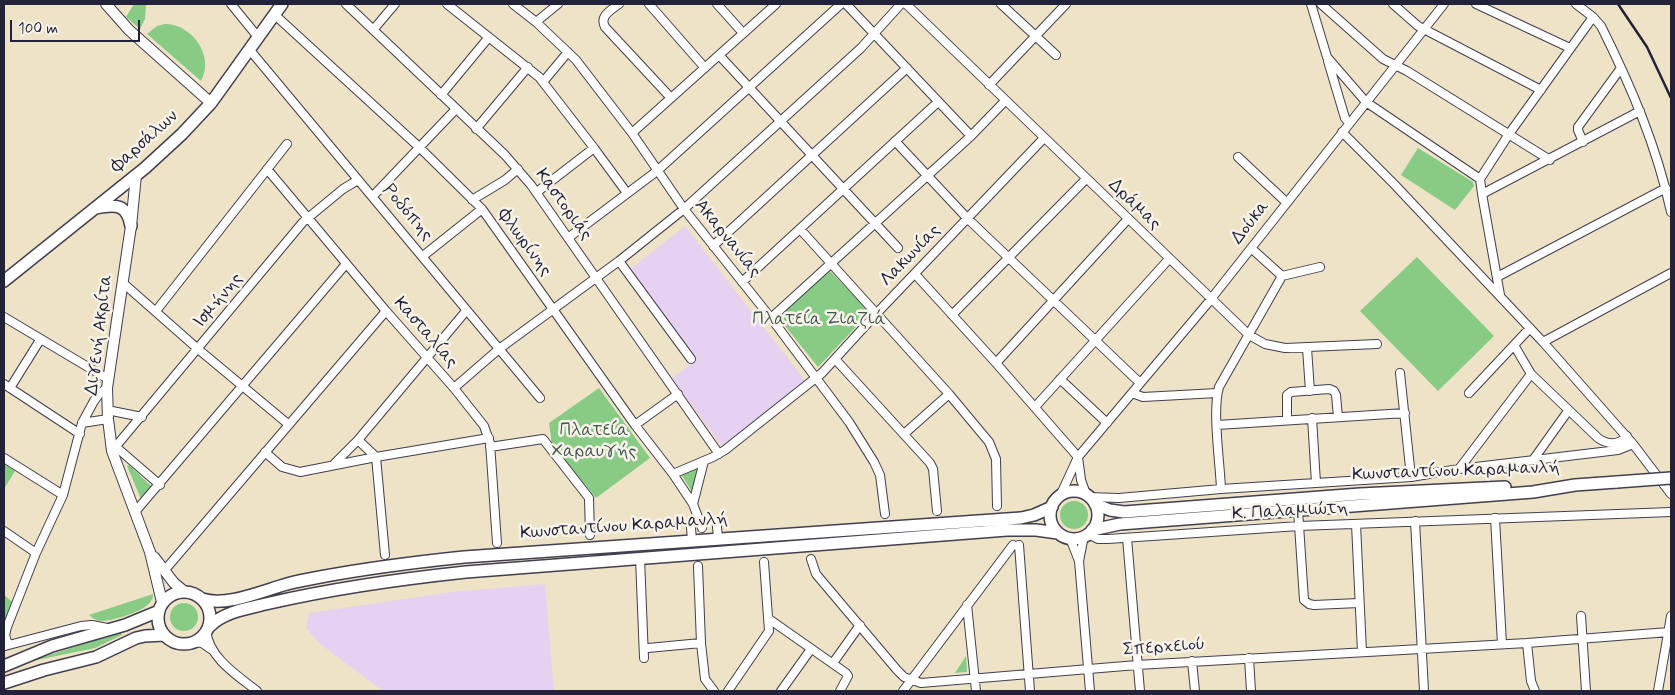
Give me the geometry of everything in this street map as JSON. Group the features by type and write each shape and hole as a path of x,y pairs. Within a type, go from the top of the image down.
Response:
{"main road":[{"path":"106,4 129,30 211,103"},
{"name":"Φαρσάλων","path":"4,281 136,175 182,134 211,103 282,4"},
{"name":"Διγενή Ακρίτα","path":"136,175 132,226 108,384 107,414 114,449 150,552 160,607"},
{"path":"94,208 105,206 120,207 127,212 132,226"},
{"path":"1575,485 1671,478"},
{"name":"Κωνσταντίνου Καραμανλή","path":"1060,496 1072,491 1090,498 1110,510 1124,512 1360,494 1532,485 1575,485"},
{"name":"Κωνσταντίνου Καραμανλή","path":"208,629 217,620 230,614 292,598 390,581 474,571 1007,530 1036,530 1078,538 1120,524 1533,492 1575,485"},
{"path":"1058,533 1051,519 1052,507 1060,496"},
{"path":"1088,534 1098,516 1090,498"},
{"name":"Κωνσταντίνου Καραμανλή","path":"202,599 214,602 226,601 314,578 440,560 691,534 1020,518 1034,515 1052,507"},
{"name":"Διγενή Ακρίτα","path":"150,552 174,583 185,592"},
{"path":"4,666 52,646 112,629 160,607 173,594 185,592 202,599 211,615 208,629 200,638 191,642 176,642 164,635 158,624 160,607"},
{"path":"4,683 44,670 96,657 136,638 164,635"}],"street":[{"path":"231,4 258,37"},
{"name":"Καστοριάς","path":"346,4 518,169 537,192 719,454"},
{"path":"373,30 395,4"},
{"path":"447,4 528,67 543,82 627,194"},
{"name":"Ακαρνανίας","path":"512,4 536,22 568,52 632,133 684,209 771,318 849,422 877,467 883,489 885,514"},
{"path":"536,22 558,4"},
{"path":"619,4 603,17 602,22 671,98"},
{"path":"649,4 705,68"},
{"path":"718,4 743,33"},
{"path":"632,133 776,4"},
{"path":"568,238 657,171 841,4"},
{"path":"846,4 971,136"},
{"path":"454,388 499,349 619,261 684,209 874,34 901,4"},
{"name":"Δράμας","path":"906,4 1249,335 1265,344 1285,348 1377,344"},
{"path":"1001,4 1056,56"},
{"path":"989,85 1066,4"},
{"path":"1311,4 1345,118 1349,123"},
{"path":"1321,4 1383,59 1407,71 1550,160"},
{"path":"1393,4 1423,29 1541,90"},
{"name":"Δούκα","path":"1060,496 1078,457 1210,299 1444,4"},
{"path":"1476,4 1570,48"},
{"path":"1576,4 1593,17 1600,26 1621,68 1640,111 1666,188 1671,212"},
{"name":"Φλωρίνης","path":"275,15 419,147 482,209 635,425 674,474 693,504 702,528"},
{"path":"1500,295 1480,179 1509,134 1593,17"},
{"path":"441,95 490,37"},
{"name":"Ροδόπης","path":"249,49 424,256 466,310 540,398"},
{"path":"543,82 568,52"},
{"path":"720,55 898,248"},
{"path":"1327,56 1366,102 1480,179"},
{"path":"476,129 528,67"},
{"path":"713,246 907,68"},
{"path":"1583,142 1578,127 1621,68"},
{"path":"771,318 928,176 1005,101"},
{"path":"742,282 938,102"},
{"path":"373,196 456,109"},
{"path":"1482,194 1550,160 1640,111"},
{"path":"1342,132 1394,184 1543,342 1627,436 1671,494"},
{"name":"Λακωνίας","path":"674,474 719,454 816,378 1044,138"},
{"path":"895,141 967,218 1140,384"},
{"path":"156,310 287,144"},
{"path":"537,192 594,148"},
{"path":"1238,157 1286,202"},
{"name":"Κασταλίας","path":"267,169 386,311 454,388 484,426 489,438 497,543"},
{"path":"472,200 505,180 518,169"},
{"path":"952,315 1086,179"},
{"name":"Ισμήνης","path":"114,449 308,218 343,189 358,180"},
{"path":"1497,277 1666,188"},
{"path":"424,256 482,209"},
{"path":"996,363 1128,219"},
{"path":"800,229 877,313 983,434 994,451 997,506"},
{"path":"1251,248 1282,276"},
{"path":"1035,408 1169,259"},
{"path":"619,261 691,359"},
{"path":"135,512 160,485 346,264"},
{"path":"1221,489 1217,426 1217,393 1219,387 1282,276 1320,267"},
{"path":"1543,342 1671,273"},
{"path":"915,274 1078,457 1080,476 1090,498"},
{"path":"123,283 288,424"},
{"path":"334,464 358,440 466,310"},
{"path":"164,571 386,311"},
{"path":"4,317 108,384 94,401 82,423 63,495 36,553 5,631 6,646 86,625 112,629"},
{"path":"1469,393 1530,328"},
{"path":"40,340 7,386 80,434"},
{"path":"1514,345 1531,374 1568,411 1604,442 1623,441 1627,436"},
{"path":"1307,348 1310,391"},
{"path":"835,359 930,463 933,469 937,510"},
{"path":"1400,373 1411,477"},
{"path":"1459,469 1531,374"},
{"path":"1060,379 1107,423"},
{"path":"1287,420 1286,395 1291,392 1329,389 1334,391 1336,395 1338,417"},
{"path":"1132,393 1142,397 1217,393"},
{"path":"635,425 678,394"},
{"path":"904,434 949,394"},
{"path":"1533,460 1568,411"},
{"path":"1217,426 1405,413"},
{"path":"82,423 107,414 142,417"},
{"path":"1312,418 1316,483"},
{"path":"265,452 282,467 300,472 334,464 489,438"},
{"path":"490,447 543,439 589,498 590,535"},
{"path":"358,440 376,457 385,555"},
{"name":"Κωνσταντίνου Καραμανλή","path":"1090,498 1118,498 1221,489 1411,477 1459,469 1618,450 1633,444"},
{"path":"114,449 160,485"},
{"path":"4,458 63,495"},
{"path":"693,504 704,461"},
{"path":"1298,510 1304,600 1308,604 1314,605 1360,603"},
{"name":"Κ. Παλαμιώτη","path":"1088,534 1101,539 1299,526 1671,512"},
{"path":"1495,518 1502,644"},
{"path":"1415,522 1424,691"},
{"path":"1356,524 1362,652"},
{"path":"4,531 36,553"},
{"path":"1080,561 1088,534"},
{"path":"1070,538 1080,561 1090,691"},
{"path":"1127,538 1140,691"},
{"path":"903,691 967,605 1016,545 1030,691"},
{"path":"640,558 644,658"},
{"path":"811,559 816,574 904,678 911,680"},
{"path":"728,691 769,631 764,562"},
{"path":"698,566 701,643 705,679 714,691"},
{"path":"967,605 976,691"},
{"path":"1581,616 1586,691"},
{"path":"1658,691 1671,616"},
{"path":"769,620 833,663 848,676 840,691"},
{"path":"833,663 860,625"},
{"path":"208,629 209,644 224,664 257,691"},
{"name":"Σπερχειού","path":"911,680 921,682 1192,661 1527,643 1669,632"},
{"path":"191,642 202,643 216,652"},
{"path":"648,648 701,643"},
{"path":"1527,643 1531,681 1536,691"},
{"path":"781,691 812,649"},
{"path":"1249,658 1251,691"},
{"path":"1192,661 1195,691"}],"shaded area":[{"path":"685,226 807,383 723,448 672,378 697,360 629,270"},
{"path":"545,584 554,691 383,691 320,644 306,628 309,613 452,592"}],"green space":[{"path":"134,4 146,4 145,19 140,29 126,17"},
{"path":"165,24 175,25 184,29 198,43 203,52 205,62 205,71 201,81 147,34 157,26"},
{"path":"1418,148 1473,182 1474,186 1455,210 1401,175"},
{"path":"1417,257 1494,336 1438,391 1360,311"},
{"name":"Πλατεία Ζιαζιά","path":"829,270 870,312 818,367 778,317"},
{"name":"Πλατεία Χαραυγής","path":"599,388 650,458 596,498 552,445 549,423"},
{"path":"4,464 15,471 4,489"},
{"path":"129,465 153,488 141,499 127,466"},
{"path":"699,467 692,492 681,474"},
{"path":"1074,501 1084,505 1088,515 1084,525 1074,529 1064,525 1060,515 1064,505"},
{"path":"153,594 148,605 127,615 100,621 89,615"},
{"path":"4,595 15,604 4,630"},
{"path":"184,603 194,607 198,617 194,627 184,631 174,627 170,617 174,607"},
{"path":"121,632 122,635 95,648 37,660 37,659"},
{"path":"966,656 967,672 955,673"}],"railway":[{"path":"1618,4 1647,47 1671,98"}]}
